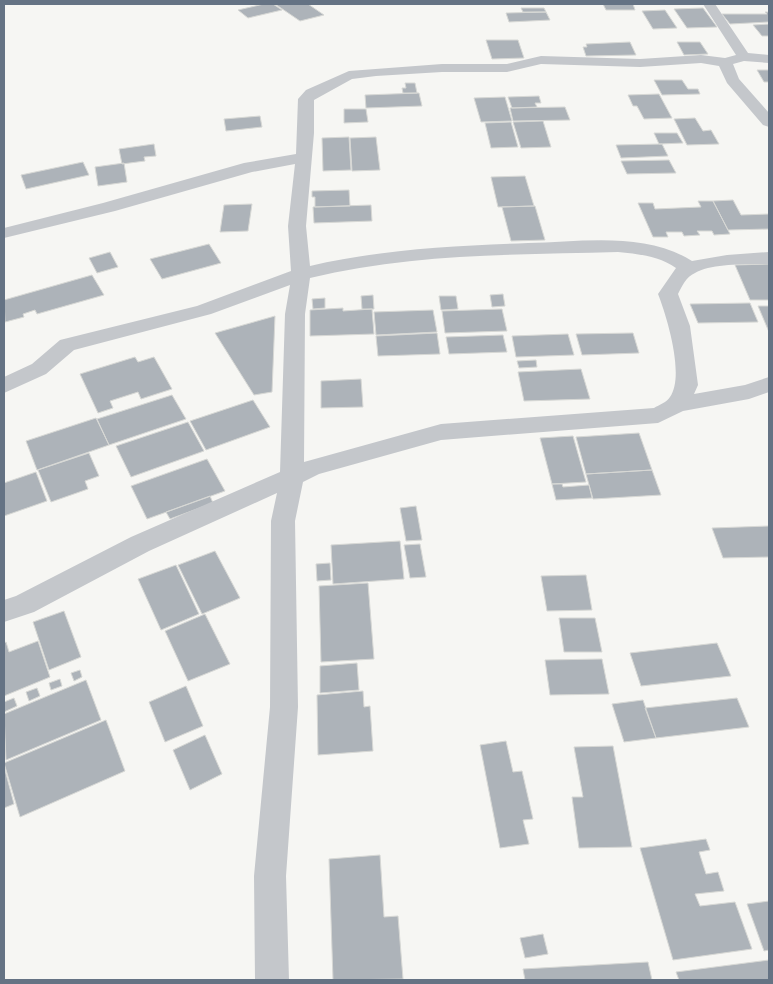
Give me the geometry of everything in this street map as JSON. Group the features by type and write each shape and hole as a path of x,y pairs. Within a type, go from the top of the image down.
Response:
{"street":[{"path":"709,4 744,57"},
{"path":"272,980 270,876 284,707 283,520 292,477 295,314 301,274 297,226 304,157 306,99 311,92 350,75 442,68 507,68 541,60 640,62 701,59 725,62 744,57 769,60"},
{"path":"725,62 732,80 769,122"},
{"path":"4,233 109,207 250,167 304,157"},
{"path":"4,386 38,369 67,345 204,310 301,274 347,263 398,256 578,246 618,246 647,250 674,258 689,268"},
{"path":"678,404 687,385 680,326 668,294 675,279 689,268 752,258 769,258"},
{"path":"4,611 25,604 140,544 312,468 441,432 658,415 678,404 749,392 769,384"}],"building":[{"path":"264,4 273,4 282,10 248,18 238,10"},
{"path":"275,4 308,4 324,15 300,21"},
{"path":"603,4 633,4 635,10 606,10"},
{"path":"521,8 544,8 546,12 523,12"},
{"path":"703,8 717,27 687,28 674,9"},
{"path":"665,10 677,28 653,29 642,11"},
{"path":"546,12 550,20 509,22 506,13"},
{"path":"765,12 769,12 769,22 730,24 722,14 767,14"},
{"path":"769,24 769,36 762,36 753,25"},
{"path":"486,40 518,40 524,58 492,59"},
{"path":"630,42 636,55 586,56 583,47 587,47 586,44"},
{"path":"677,42 700,42 708,54 684,55"},
{"path":"757,70 769,70 769,82 764,82"},
{"path":"654,80 682,80 688,89 698,89 700,94 662,95"},
{"path":"405,83 415,83 417,93 403,93 402,88 406,88"},
{"path":"419,93 422,106 366,108 365,95"},
{"path":"659,94 672,118 644,119 637,106 633,106 628,95"},
{"path":"539,96 541,103 535,103 537,107 512,108 508,97"},
{"path":"505,97 512,121 481,122 474,98"},
{"path":"565,107 570,120 513,121 510,108"},
{"path":"344,109 366,109 368,122 344,123"},
{"path":"260,116 262,127 226,131 224,119"},
{"path":"695,118 703,131 711,130 719,144 687,145 674,119"},
{"path":"543,121 551,147 521,148 513,122"},
{"path":"511,122 518,147 491,148 485,123"},
{"path":"654,133 677,133 683,143 659,144"},
{"path":"349,137 351,170 323,171 322,138"},
{"path":"376,137 380,170 352,171 350,138"},
{"path":"154,144 156,156 144,157 145,161 122,164 119,149"},
{"path":"662,144 668,156 621,158 616,145"},
{"path":"669,160 676,173 627,174 621,161"},
{"path":"83,162 89,175 26,189 21,175"},
{"path":"124,163 127,182 98,186 95,167"},
{"path":"525,176 534,206 498,207 491,177"},
{"path":"349,190 350,206 315,207 315,197 312,197 312,191"},
{"path":"733,200 741,215 769,214 769,229 728,230 713,201"},
{"path":"698,201 713,201 730,234 714,235 712,231 697,231 700,235 684,236 682,232 666,232 668,237 653,237 638,203 653,203 655,209 701,207"},
{"path":"252,204 248,231 220,232 224,205"},
{"path":"371,205 372,221 314,223 313,207"},
{"path":"535,206 545,240 511,241 502,207"},
{"path":"209,244 221,263 162,279 150,259"},
{"path":"110,252 118,267 97,273 89,258"},
{"path":"769,264 769,300 750,300 735,265"},
{"path":"92,275 104,295 37,314 35,310 23,314 24,317 5,322 4,300"},
{"path":"503,294 505,306 492,307 490,295"},
{"path":"373,295 374,309 362,309 361,296"},
{"path":"439,296 456,296 458,309 441,310"},
{"path":"325,298 325,308 313,309 312,299"},
{"path":"750,303 758,322 698,323 690,304"},
{"path":"758,306 769,306 769,332"},
{"path":"343,308 343,311 372,309 374,334 310,336 310,310"},
{"path":"502,309 507,331 445,333 442,311"},
{"path":"433,310 437,332 376,335 374,312"},
{"path":"275,316 272,392 254,395 215,333"},
{"path":"437,333 440,354 378,356 376,336"},
{"path":"633,333 639,353 582,355 576,334"},
{"path":"568,334 574,355 516,357 512,336"},
{"path":"503,335 507,352 449,354 446,337"},
{"path":"135,357 138,362 154,357 172,389 141,399 138,392 110,401 113,408 98,413 80,374"},
{"path":"536,360 537,367 519,368 517,361"},
{"path":"581,369 590,399 524,401 518,372"},
{"path":"361,379 363,407 321,408 321,381"},
{"path":"172,395 186,419 109,445 97,419"},
{"path":"253,400 270,427 206,450 190,421"},
{"path":"96,418 109,445 37,470 26,441"},
{"path":"188,422 204,451 131,477 116,446"},
{"path":"639,433 652,470 586,474 576,437"},
{"path":"573,436 586,482 552,484 540,438"},
{"path":"89,453 99,476 85,481 88,489 51,502 38,470"},
{"path":"207,459 225,491 147,519 131,486"},
{"path":"652,470 661,495 593,499 586,474"},
{"path":"36,472 47,501 4,516 4,483"},
{"path":"552,484 562,484 563,487 589,485 592,498 556,500"},
{"path":"210,496 213,503 170,519 166,512"},
{"path":"416,506 422,540 406,541 400,508"},
{"path":"769,526 769,557 723,558 712,528"},
{"path":"400,541 404,579 333,584 331,545"},
{"path":"420,544 426,577 410,578 404,545"},
{"path":"215,551 240,598 202,614 178,565"},
{"path":"330,563 331,580 317,581 316,564"},
{"path":"176,565 199,614 161,630 138,579"},
{"path":"586,575 592,610 547,611 541,576"},
{"path":"368,583 374,659 321,662 319,586"},
{"path":"64,611 81,657 49,670 33,622"},
{"path":"205,614 230,664 188,681 165,631"},
{"path":"559,618 595,618 602,652 564,652"},
{"path":"38,641 50,677 4,696 4,643 6,642 9,652"},
{"path":"717,643 731,676 641,686 630,653"},
{"path":"602,659 609,694 550,695 545,660"},
{"path":"357,663 359,690 320,693 320,666"},
{"path":"80,670 82,677 74,681 71,673"},
{"path":"60,679 62,686 51,690 49,683"},
{"path":"86,680 101,720 6,760 4,714"},
{"path":"186,686 203,726 165,742 149,702"},
{"path":"37,688 40,696 29,701 26,692"},
{"path":"363,691 364,707 370,706 373,751 318,755 317,695"},
{"path":"14,698 17,706 4,712 4,702"},
{"path":"737,698 749,727 656,738 645,708"},
{"path":"643,700 656,738 624,742 612,704"},
{"path":"106,720 125,771 20,817 4,763"},
{"path":"205,735 222,774 190,790 173,750"},
{"path":"506,741 513,772 522,771 533,819 523,820 529,844 500,848 480,745"},
{"path":"613,746 632,847 579,848 572,797 583,797 574,747"},
{"path":"4,766 14,804 4,808"},
{"path":"706,839 710,850 699,852 706,874 718,872 724,891 695,894 700,906 735,902 752,949 673,960 640,848"},
{"path":"380,855 384,917 398,916 403,979 333,980 329,859"},
{"path":"769,901 769,950 764,951 747,904"},
{"path":"543,934 548,954 525,958 520,938"},
{"path":"769,960 769,980 679,980 676,972"},
{"path":"648,962 652,980 525,980 523,969"}]}
